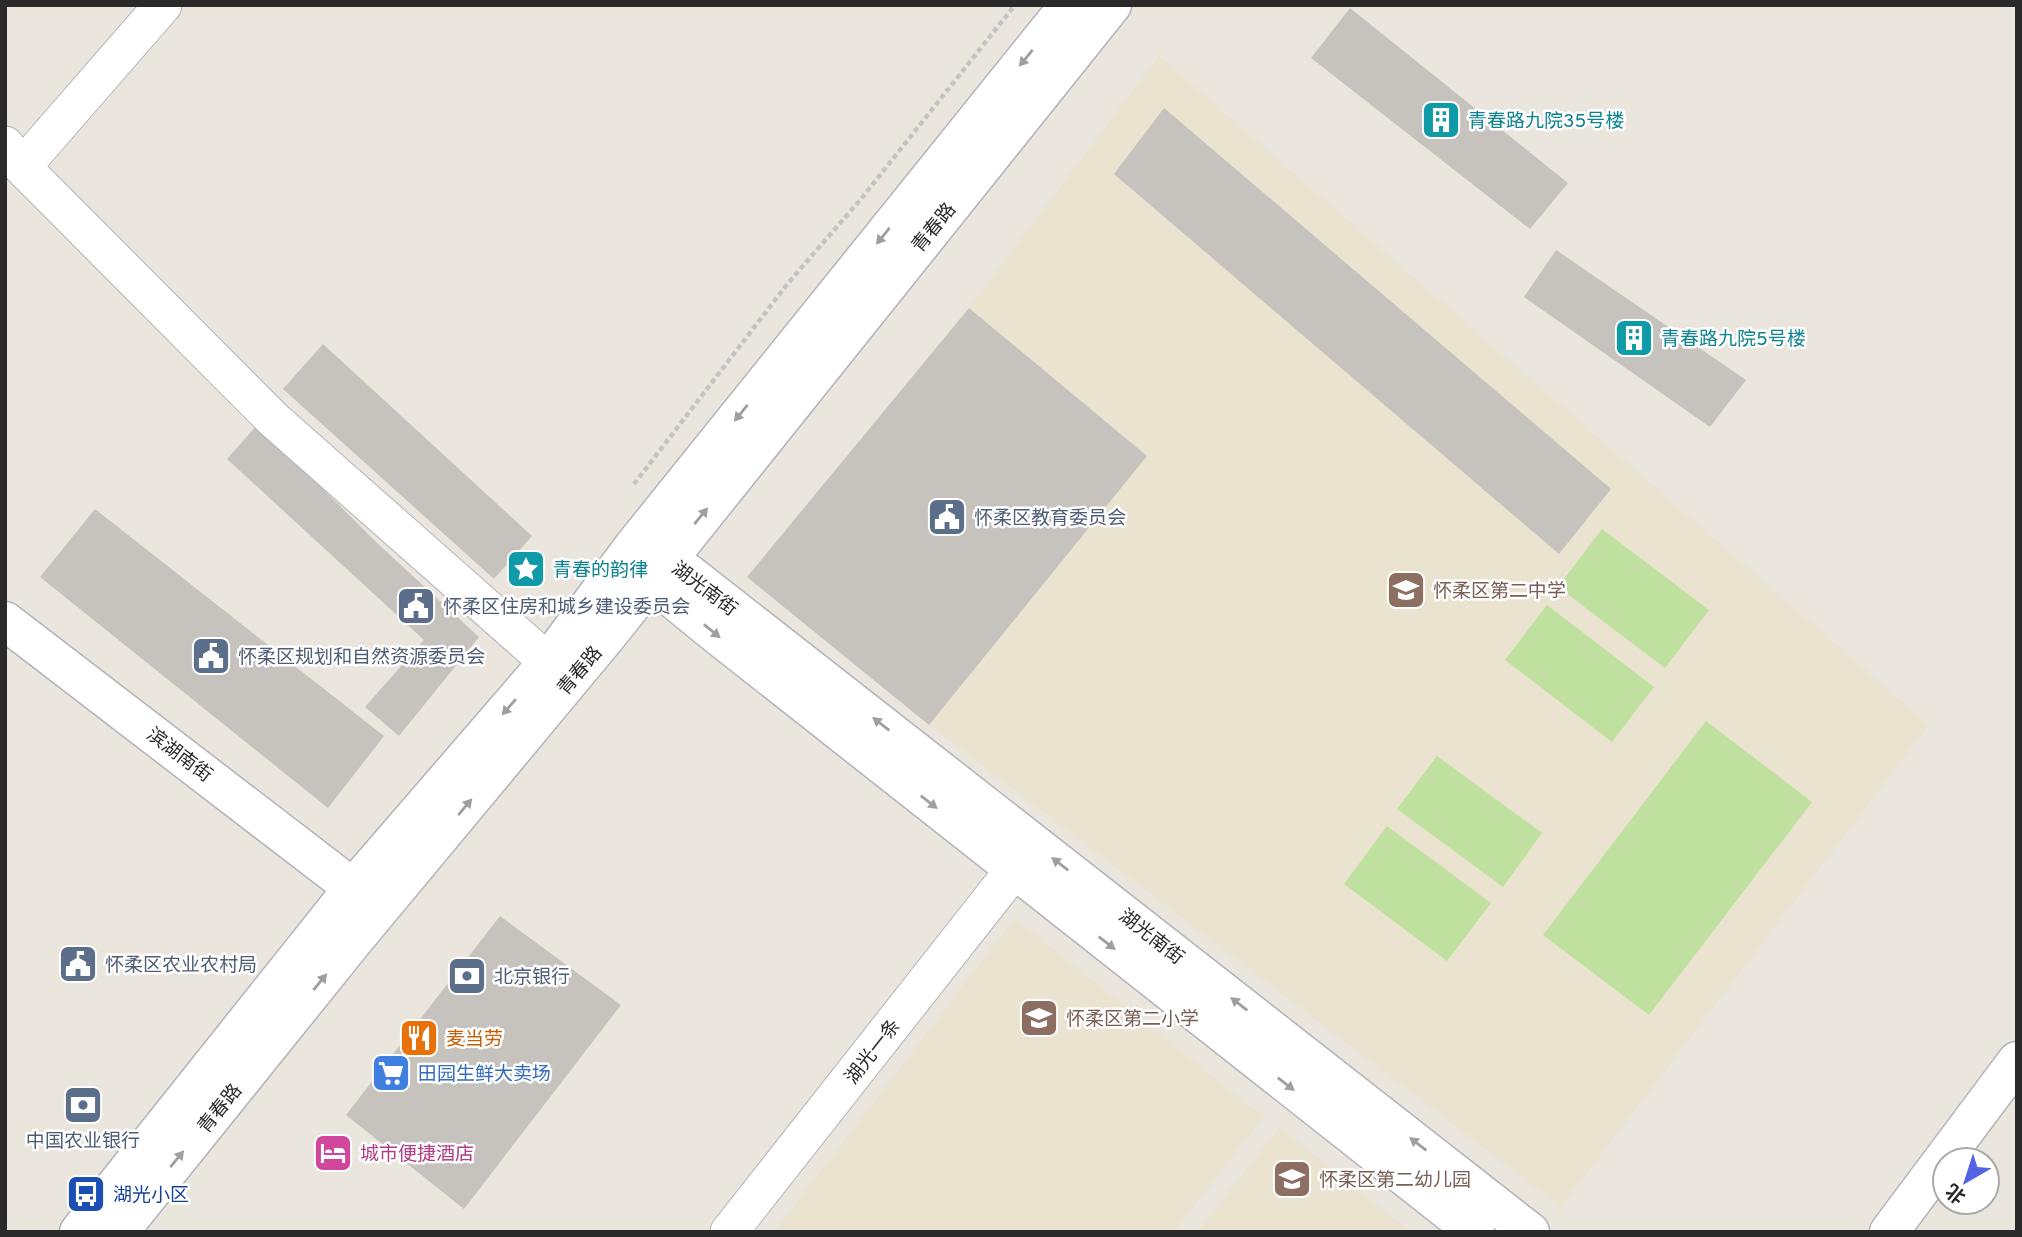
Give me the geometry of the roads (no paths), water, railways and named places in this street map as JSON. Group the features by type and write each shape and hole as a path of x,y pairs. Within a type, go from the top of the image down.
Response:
{"main road":[{"name":"青春路","path":"119,1232 354,940 606,637 650,562 1069,5"},
{"name":"青春路","path":"79,1232 353,888 548,662 650,562 1112,5"},
{"name":"湖光南街","path":"650,562 1014,870 1475,1232"},
{"name":"湖光南街","path":"650,562 1530,1232"},
{"name":"滨湖南街","path":"5,621 353,888"},
{"path":"1889,1232 2017,1061"}],"street":[{"path":"163,5 14,156 273,419 548,662"},
{"name":"湖光一条","path":"729,1232 1014,870"}],"place":[{"name":"青春路九院35号楼","path":"1441,120"},
{"name":"青春路九院5号楼","path":"1634,338"},
{"name":"怀柔区教育委员会","path":"947,517"},
{"name":"青春的韵律","path":"526,569"},
{"name":"怀柔区第二中学","path":"1406,590"},
{"name":"怀柔区住房和城乡建设委员会","path":"416,606"},
{"name":"怀柔区规划和自然资源委员会","path":"211,656"},
{"name":"怀柔区农业农村局","path":"78,964"},
{"name":"北京银行","path":"467,976"},
{"name":"怀柔区第二小学","path":"1039,1018"},
{"name":"麦当劳","path":"419,1038"},
{"name":"田园生鲜大卖场","path":"391,1073"},
{"name":"中国农业银行","path":"83,1105"},
{"name":"城市便捷酒店","path":"333,1153"},
{"name":"怀柔区第二幼儿园","path":"1292,1179"},
{"name":"湖光小区","path":"86,1194"}]}
